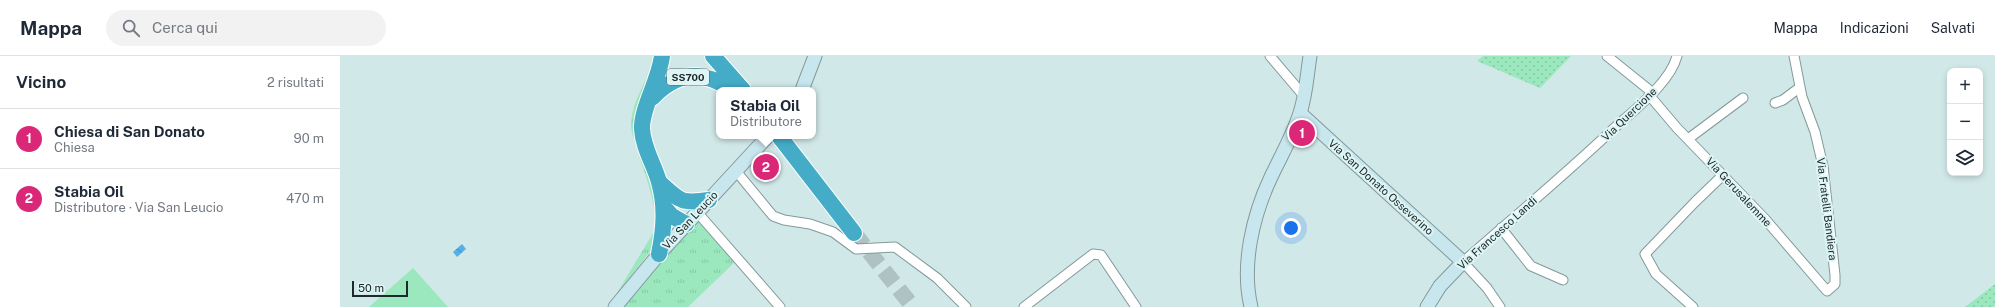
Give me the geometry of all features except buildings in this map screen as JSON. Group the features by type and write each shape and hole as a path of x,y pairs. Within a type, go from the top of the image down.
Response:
{"highway":[{"name":"SS700","path":"659,254 664,228 664,207 659,182 646,147 642,130 643,115 661,67 662,56"},
{"name":"SS700","path":"713,56 742,87"},
{"name":"SS700","path":"725,56 743,87"},
{"name":"SS700","path":"649,101 663,87 676,79 696,76 714,79 728,87"},
{"path":"774,139 854,233"},
{"name":"SS700","path":"659,182 679,200 684,209 686,224"},
{"path":"679,200 692,202 709,200"},
{"path":"664,207 672,216 686,224"}],"street":[{"path":"803,87 815,56"},
{"path":"1270,56 1304,96"},
{"path":"1251,307 1246,275 1258,209 1270,178 1300,113 1310,56"},
{"name":"Via Gerusalemme","path":"1607,56 1651,94 1688,138 1765,219 1827,291"},
{"name":"Via Quercione","path":"1574,165 1651,94 1668,74 1677,56"},
{"name":"Via Fratelli Bandiera","path":"1794,56 1799,88 1815,132 1823,166 1835,275 1835,284 1827,291"},
{"path":"1775,103 1783,100 1799,88"},
{"path":"1688,138 1743,98"},
{"name":"Via San Donato Osseverino","path":"1300,113 1463,262"},
{"name":"Via San Leucio","path":"615,307 686,224 768,139"},
{"name":"Via Francesco Landi","path":"1427,307 1440,286 1463,262 1574,165"},
{"path":"736,171 773,216 784,220 810,224 833,232 856,249 895,247 937,278 966,307"},
{"path":"1693,307 1656,274 1645,254 1723,175"},
{"path":"698,212 780,307"},
{"path":"1501,228 1531,266 1563,280"},
{"path":"1024,307 1094,254 1101,255 1136,307"},
{"path":"1463,262 1487,288 1500,307"}],"green space":[{"path":"657,56 640,100 635,122 661,212 658,237 652,249 614,298 655,230 652,199 631,125 632,113 638,97"},
{"path":"1483,56 1571,56 1540,88 1477,61"},
{"path":"700,218 737,260 688,307 621,307"},
{"path":"413,268 448,307 369,307"},
{"path":"1995,284 1995,307 1965,307"}],"water":[{"path":"462,244 466,249 457,257 453,252"}],"tunnel":[{"path":"854,233 913,307"}],"place":[{"name":"Chiesa di San Donato","path":"1302,133"},
{"name":"Stabia Oil","path":"766,167"}]}
